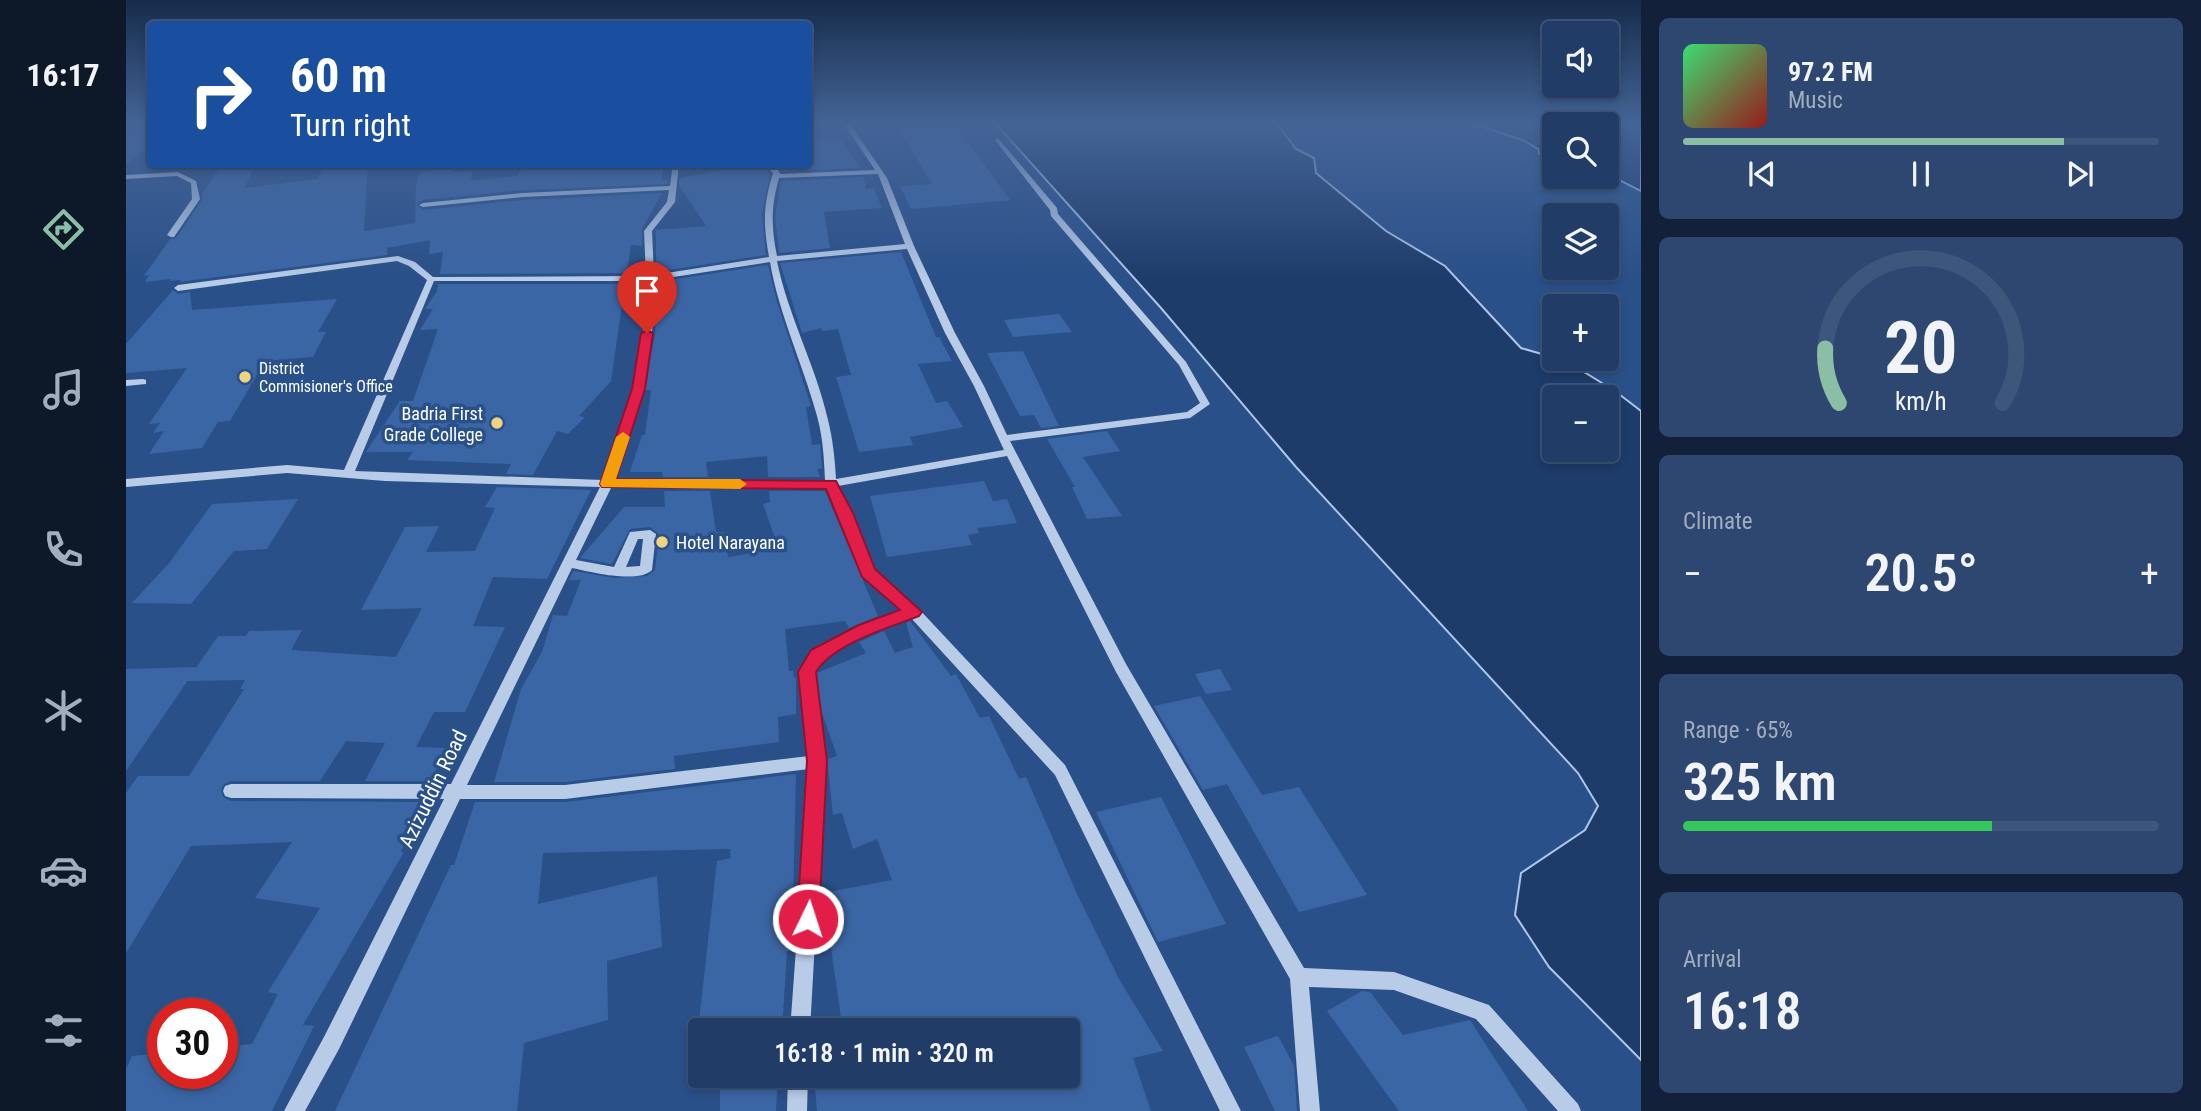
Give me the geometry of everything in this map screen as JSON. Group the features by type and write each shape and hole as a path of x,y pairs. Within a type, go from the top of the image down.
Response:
{"street":[{"path":"126,177 146,176"},
{"path":"171,235 196,199 194,182 182,176"},
{"path":"607,484 639,389 651,278 648,231 671,202 674,176"},
{"path":"781,176 777,176 768,203 779,291 823,419 831,484 846,513 868,573 913,612 1060,770 1231,1111"},
{"path":"882,176 910,246 1006,445 1121,668 1299,976 1310,1111"},
{"path":"126,483 287,470 607,484 831,484 1006,445 1190,415 1205,404 1184,364 1054,214 1054,210 1027,176"},
{"path":"423,205 523,195 672,188"},
{"path":"178,289 398,258 412,264 431,279 651,278 773,259 910,246"},
{"path":"348,474 431,279"},
{"path":"126,383 143,382"},
{"name":"Azizuddin Road","path":"294,1111 332,1042 607,484"},
{"path":"568,564 618,572"},
{"path":"801,1018 817,761 807,672 817,655 865,629 913,612"},
{"path":"231,791 565,792 817,761"},
{"path":"1299,976 1395,981 1482,1012 1571,1111"},
{"path":"797,1111 798,1088"}],"water":[{"path":"1042,176 1319,176 1386,231 1445,266 1521,348 1542,354 1542,371 1582,371 1605,385 1542,385 1542,462 1619,462 1619,394 1641,411 1641,1060 1549,967 1515,915 1521,873 1585,830 1598,806 1578,773 1296,467 1161,308"},
{"path":"1619,176 1641,176 1641,191 1619,180"}],"building":[{"path":"214,176 250,176 245,188 318,179 319,176 367,176 364,231 415,223 419,176 472,176 470,181 518,176 662,176 662,181 668,180 667,184 523,190 423,200 417,204 423,210 523,200 662,193 642,229 642,246 631,245 627,273 440,274 443,252 429,254 430,240 387,248 387,255 179,282 181,280 169,281 171,279 145,282 149,275 144,276 170,239 176,238 202,200 202,194"},
{"path":"770,176 762,214 766,255 656,272 656,230 706,226 679,185 680,178"},
{"path":"927,176 993,176 1010,200 911,209 900,186 932,184"},
{"path":"864,177 866,189 874,188 882,208 824,212 830,248 779,253 775,217 781,181"},
{"path":"901,252 936,337 939,337 952,361 918,364 936,403 947,401 963,427 910,437 913,445 859,452 836,377 851,375 838,329 822,331 821,328 802,333 780,263"},
{"path":"768,265 777,302 811,406 806,407 812,445 820,444 822,468 817,469 820,477 768,477 767,456 706,462 708,477 663,477 662,472 630,472 642,435 645,435 651,390 645,390 655,334 657,282"},
{"name":"Badria First Grade College","path":"438,284 625,284 611,381 579,416 585,417 568,434 557,431 533,475 506,474 511,464 407,460 413,452 366,452 400,401 413,401 438,329 420,330 433,309 425,309 437,291"},
{"path":"173,290 178,294 190,292 192,310 337,299 318,332 326,332 313,357 265,361 230,421 218,422 202,448 149,454 164,431 153,433 160,423 149,424 187,368 126,373 126,344"},
{"path":"1059,314 1072,332 1013,337 1004,320"},
{"path":"1023,351 1059,426 1041,428 1034,415 1020,416 987,353"},
{"path":"1107,431 1120,451 1083,457 1122,516 1087,519 1072,487 1075,487 1047,439"},
{"path":"984,481 993,501 1007,499 1017,523 977,528 979,533 968,535 972,545 887,557 870,496"},
{"path":"497,487 591,490 547,579 493,577 473,626 505,627 465,712 434,712 416,747 446,748 431,781 365,781 385,743 346,741 320,781 231,781 224,784 221,790 223,797 231,801 422,802 401,852 404,852 303,1025 314,1026 272,1111 126,1111 126,1069 132,1056 147,1055 147,1089 238,1089 238,1045 252,1044 278,994 268,992 320,908 255,898 292,842 191,846 126,953 126,793 138,776 189,776 244,689 240,689 245,680 187,681 218,636 246,636 249,631 302,630 291,650 396,657 422,608 361,610 405,527 439,526 426,552 475,551 495,508 485,507"},
{"path":"664,491 710,491 716,532 724,532 728,557 779,549 763,504 770,502 769,491 825,491 878,616 849,628 845,621 785,629 789,671 793,671 794,678 796,677 796,714 778,717 779,742 674,756 675,769 565,782 494,782 521,689 542,652 553,615 567,616 581,580 569,580 573,571 614,578 647,576 655,570 659,534 650,527 630,529 612,564 580,558 624,507 665,507"},
{"path":"298,499 267,549 234,551 191,604 132,603 170,562 212,504"},
{"path":"910,621 951,676 956,674 980,718 989,716 1019,779 1026,777 1077,894 1119,979 1163,1051 1133,1058 1151,1111 817,1111 815,1088 1080,1088 1080,1018 841,1018 823,893 892,880 877,839 853,849 842,813 833,815 827,759 837,756 821,710 817,673 866,653 859,642 884,631 895,653 913,647 906,623"},
{"path":"197,667 126,771 126,669"},
{"path":"1220,669 1232,690 1206,694 1195,674"},
{"path":"1200,696 1262,795 1299,787 1367,895 1299,912 1227,784 1203,790 1154,706"},
{"path":"796,774 792,951 787,951 783,1018 699,1018 717,861 731,858 730,849 543,853 538,904 657,876 662,947 607,961 608,1020 524,1043 517,1111 335,1111 451,865 454,865 475,802 565,802"},
{"path":"1161,797 1226,924 1158,942 1096,812"},
{"path":"1362,991 1370,992 1403,1035 1470,1020 1528,1111 1399,1111 1327,1011"},
{"path":"1278,1036 1294,1066 1297,1111 1275,1111 1244,1047"},
{"path":"720,1088 777,1088 776,1111 720,1111"}],"slow traffic":[{"path":"623,437 607,484 740,484"}],"place":[{"name":"District Commisioner's Office","path":"245,377"},
{"name":"Badria First Grade College","path":"497,423"},
{"name":"Hotel Narayana","path":"662,542"}],"route":[{"path":"647,333 639,389 607,484 831,484 846,513 868,573 913,612 865,629 817,655 807,672 817,761 808,919"}]}
